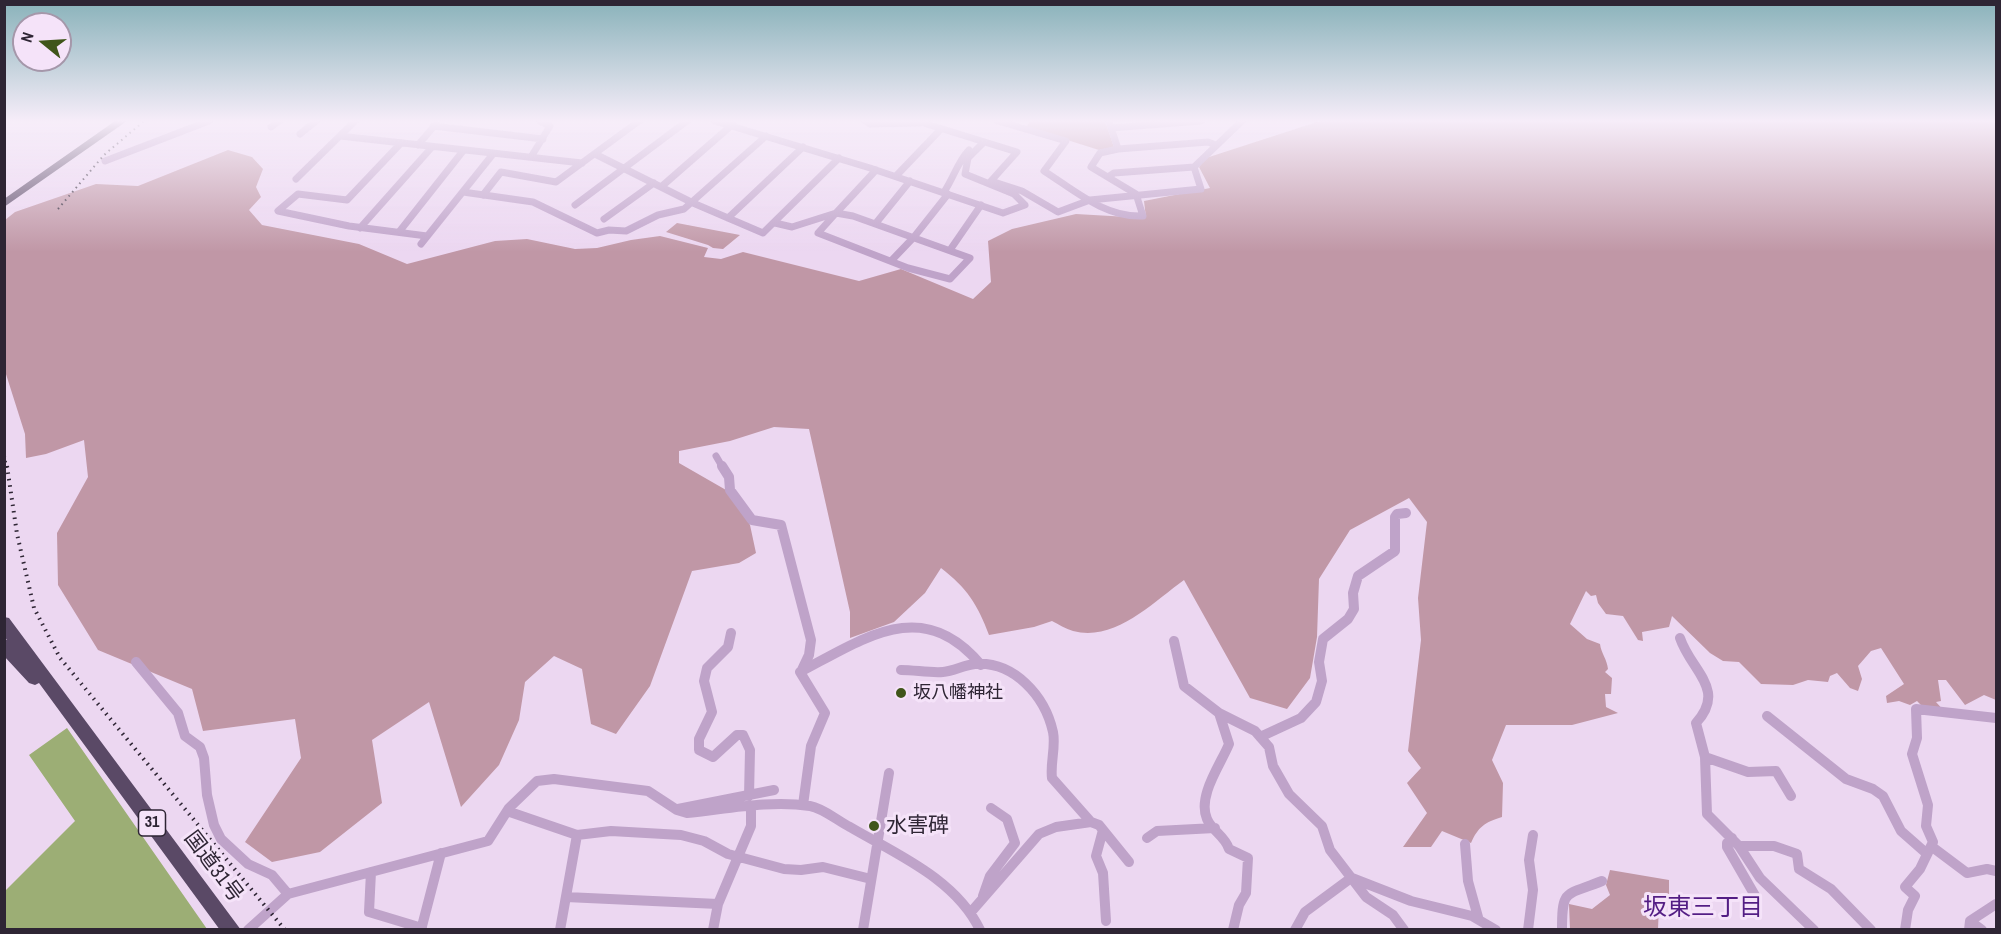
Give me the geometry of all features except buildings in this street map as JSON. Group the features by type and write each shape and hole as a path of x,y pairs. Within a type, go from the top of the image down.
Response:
{"highway":[{"path":"4,204 60,165"},
{"name":"国道31号","path":"4,623 232,930"},
{"name":"国道31号","path":"4,645 72,716"}],"street":[{"path":"296,179 311,165"},
{"path":"381,165 347,200 298,194 278,212 360,228 428,236"},
{"path":"360,228 416,165"},
{"path":"399,232 452,165"},
{"path":"421,244 485,165"},
{"path":"483,195 501,172 556,182 580,165"},
{"path":"615,165 693,203 763,233 833,165"},
{"path":"575,205 630,165"},
{"path":"661,187 687,165"},
{"path":"463,192 533,202 602,234 609,230 626,231 658,215 684,209 735,165"},
{"path":"728,218 784,165"},
{"path":"859,165 1003,213 1025,206 1014,194 965,174 967,165"},
{"path":"896,176 907,165"},
{"path":"891,261 914,237 946,193 959,165"},
{"path":"1006,165 991,181 1022,191 1058,212 1090,200 1201,189 1194,167"},
{"path":"1049,165 1044,171 1109,211 1131,219 1143,216 1136,194 1092,165"},
{"path":"1108,177 1114,173 1194,167 1196,165"},
{"path":"775,223 792,227 836,213 853,216 970,258 946,281 818,233 836,213 876,170"},
{"path":"876,223 910,181"},
{"path":"604,219 654,183"},
{"path":"950,250 981,205"},
{"path":"716,456 729,477 730,490 752,520 781,525 811,639 809,655 800,672"},
{"path":"1260,736 1290,726 1299,717 1308,713 1320,694 1323,682 1319,664 1323,639 1348,619 1354,609 1353,593 1358,576 1395,551 1395,517 1397,514 1406,513"},
{"path":"800,672 883,632 904,626 916,626 950,636 963,645 981,665"},
{"path":"713,930 718,904 751,826 748,777 751,761 750,746 743,735 737,735 713,757 699,750 699,739 712,712 704,681 707,668 728,648 731,633"},
{"path":"1680,638 1682,647 1703,676 1710,704 1706,715 1696,723 1705,757 1707,814 1736,842 1760,878 1814,930"},
{"path":"1174,641 1184,686 1219,713 1255,731 1260,736 1269,747 1273,766 1288,794 1322,826 1330,850 1365,897 1393,915 1404,930"},
{"path":"136,662 178,713 185,736 200,747 204,758 207,795 214,825 221,839 248,864 272,875 288,894"},
{"path":"901,669 936,672 981,665 996,666 1011,672 1040,698 1049,713 1054,736 1050,769 1052,778 1091,822 1099,825 1129,862"},
{"path":"800,672 825,713 811,746 803,805"},
{"path":"1905,930 1908,910 1915,896 1905,887 1920,869 1933,837 1926,820 1928,805 1912,754 1917,738 1916,709 1996,718"},
{"path":"1219,713 1229,744 1203,806 1207,821 1226,839 1229,849 1248,858 1246,893 1239,905 1233,930"},
{"path":"1767,716 1846,778 1873,789 1883,796 1901,831 1928,849 1944,851 1959,868 1967,873 1987,869 1996,871"},
{"path":"1705,757 1748,771 1776,771 1791,796"},
{"path":"863,930 889,773"},
{"path":"248,930 288,894 488,841 507,811 523,792 537,781 554,779 648,791 677,810 701,813 750,802 774,790"},
{"path":"750,802 813,806 921,868 959,898 971,912 980,930"},
{"path":"980,902 990,876 1015,843 1006,819 991,808"},
{"path":"507,811 577,835 610,831 681,835 704,841 737,856 784,869 801,870 823,867 871,879"},
{"path":"971,912 1039,834 1056,827 1091,822"},
{"path":"1147,838 1157,831 1215,828"},
{"path":"1103,830 1096,856 1103,873 1106,921"},
{"path":"560,930 577,835"},
{"path":"1528,930 1533,890 1529,853 1533,836"},
{"path":"1757,899 1727,847 1727,843 1774,846 1797,854 1799,868 1831,889 1871,930"},
{"path":"1465,844 1467,879 1478,917"},
{"path":"371,872 369,912 422,929 441,853"},
{"path":"1352,878 1401,898 1432,907 1470,913 1496,930"},
{"path":"1295,930 1305,912 1352,878"},
{"path":"1562,930 1562,902 1566,896 1602,881"},
{"path":"566,897 718,904"},
{"path":"1982,930 1970,925 1996,904"}],"shaded area":[{"path":"192,165 259,165 263,169 256,187 261,197 249,210 262,225 359,244 407,264 495,241 527,239 575,249 597,248 660,236 708,248 704,257 721,259 743,252 859,281 901,269 973,299 991,282 988,241 1012,229 1076,214 1146,218 1144,201 1210,188 1199,167 1201,165 1996,165 1996,700 1984,695 1965,705 1946,680 1938,680 1941,701 1936,702 1945,712 1922,706 1917,701 1910,705 1899,701 1887,703 1886,696 1904,684 1881,648 1871,651 1858,666 1862,679 1858,691 1850,688 1837,673 1830,676 1828,682 1808,680 1793,685 1761,684 1739,662 1723,661 1710,653 1672,616 1669,627 1642,632 1643,641 1638,640 1623,616 1606,614 1598,603 1596,595 1591,596 1586,591 1570,624 1587,639 1600,644 1608,669 1605,672 1612,678 1611,694 1605,694 1606,707 1618,713 1572,725 1506,725 1492,760 1503,783 1502,817 1483,826 1471,843 1442,831 1431,847 1403,847 1427,813 1407,783 1421,768 1408,751 1421,640 1418,598 1427,522 1409,498 1350,530 1319,579 1317,637 1310,678 1287,709 1250,698 1184,580 1132,618 1104,631 1089,633 1073,631 1052,621 1034,627 989,635 971,598 941,568 925,593 894,622 850,638 850,612 809,429 774,427 730,441 679,451 679,463 733,494 750,525 756,553 739,563 692,571 650,686 616,734 591,724 582,669 554,656 525,682 519,720 499,765 461,807 429,702 372,740 382,803 320,852 272,862 245,842 301,758 295,719 203,731 192,689 98,650 58,585 57,533 88,477 84,440 46,454 26,458 25,434 5,371 5,220 15,212 96,184 138,186"},
{"path":"677,223 740,235 723,249 713,248 666,232"},
{"path":"67,728 207,929 5,929 5,891 75,821 29,755"},
{"path":"1610,870 1669,880 1669,894 1659,905 1658,929 1570,929 1569,904 1592,909 1610,895 1606,885"}],"railway":[{"path":"58,209 96,165"},
{"path":"4,450 7,468"},
{"path":"7,466 17,534 34,608 60,658 285,930"}],"place":[{"name":"坂八幡神社","path":"901,693"},
{"name":"水害碑","path":"874,826"}],"district":[{"name":"坂東三丁目","path":"1703,909"}]}
